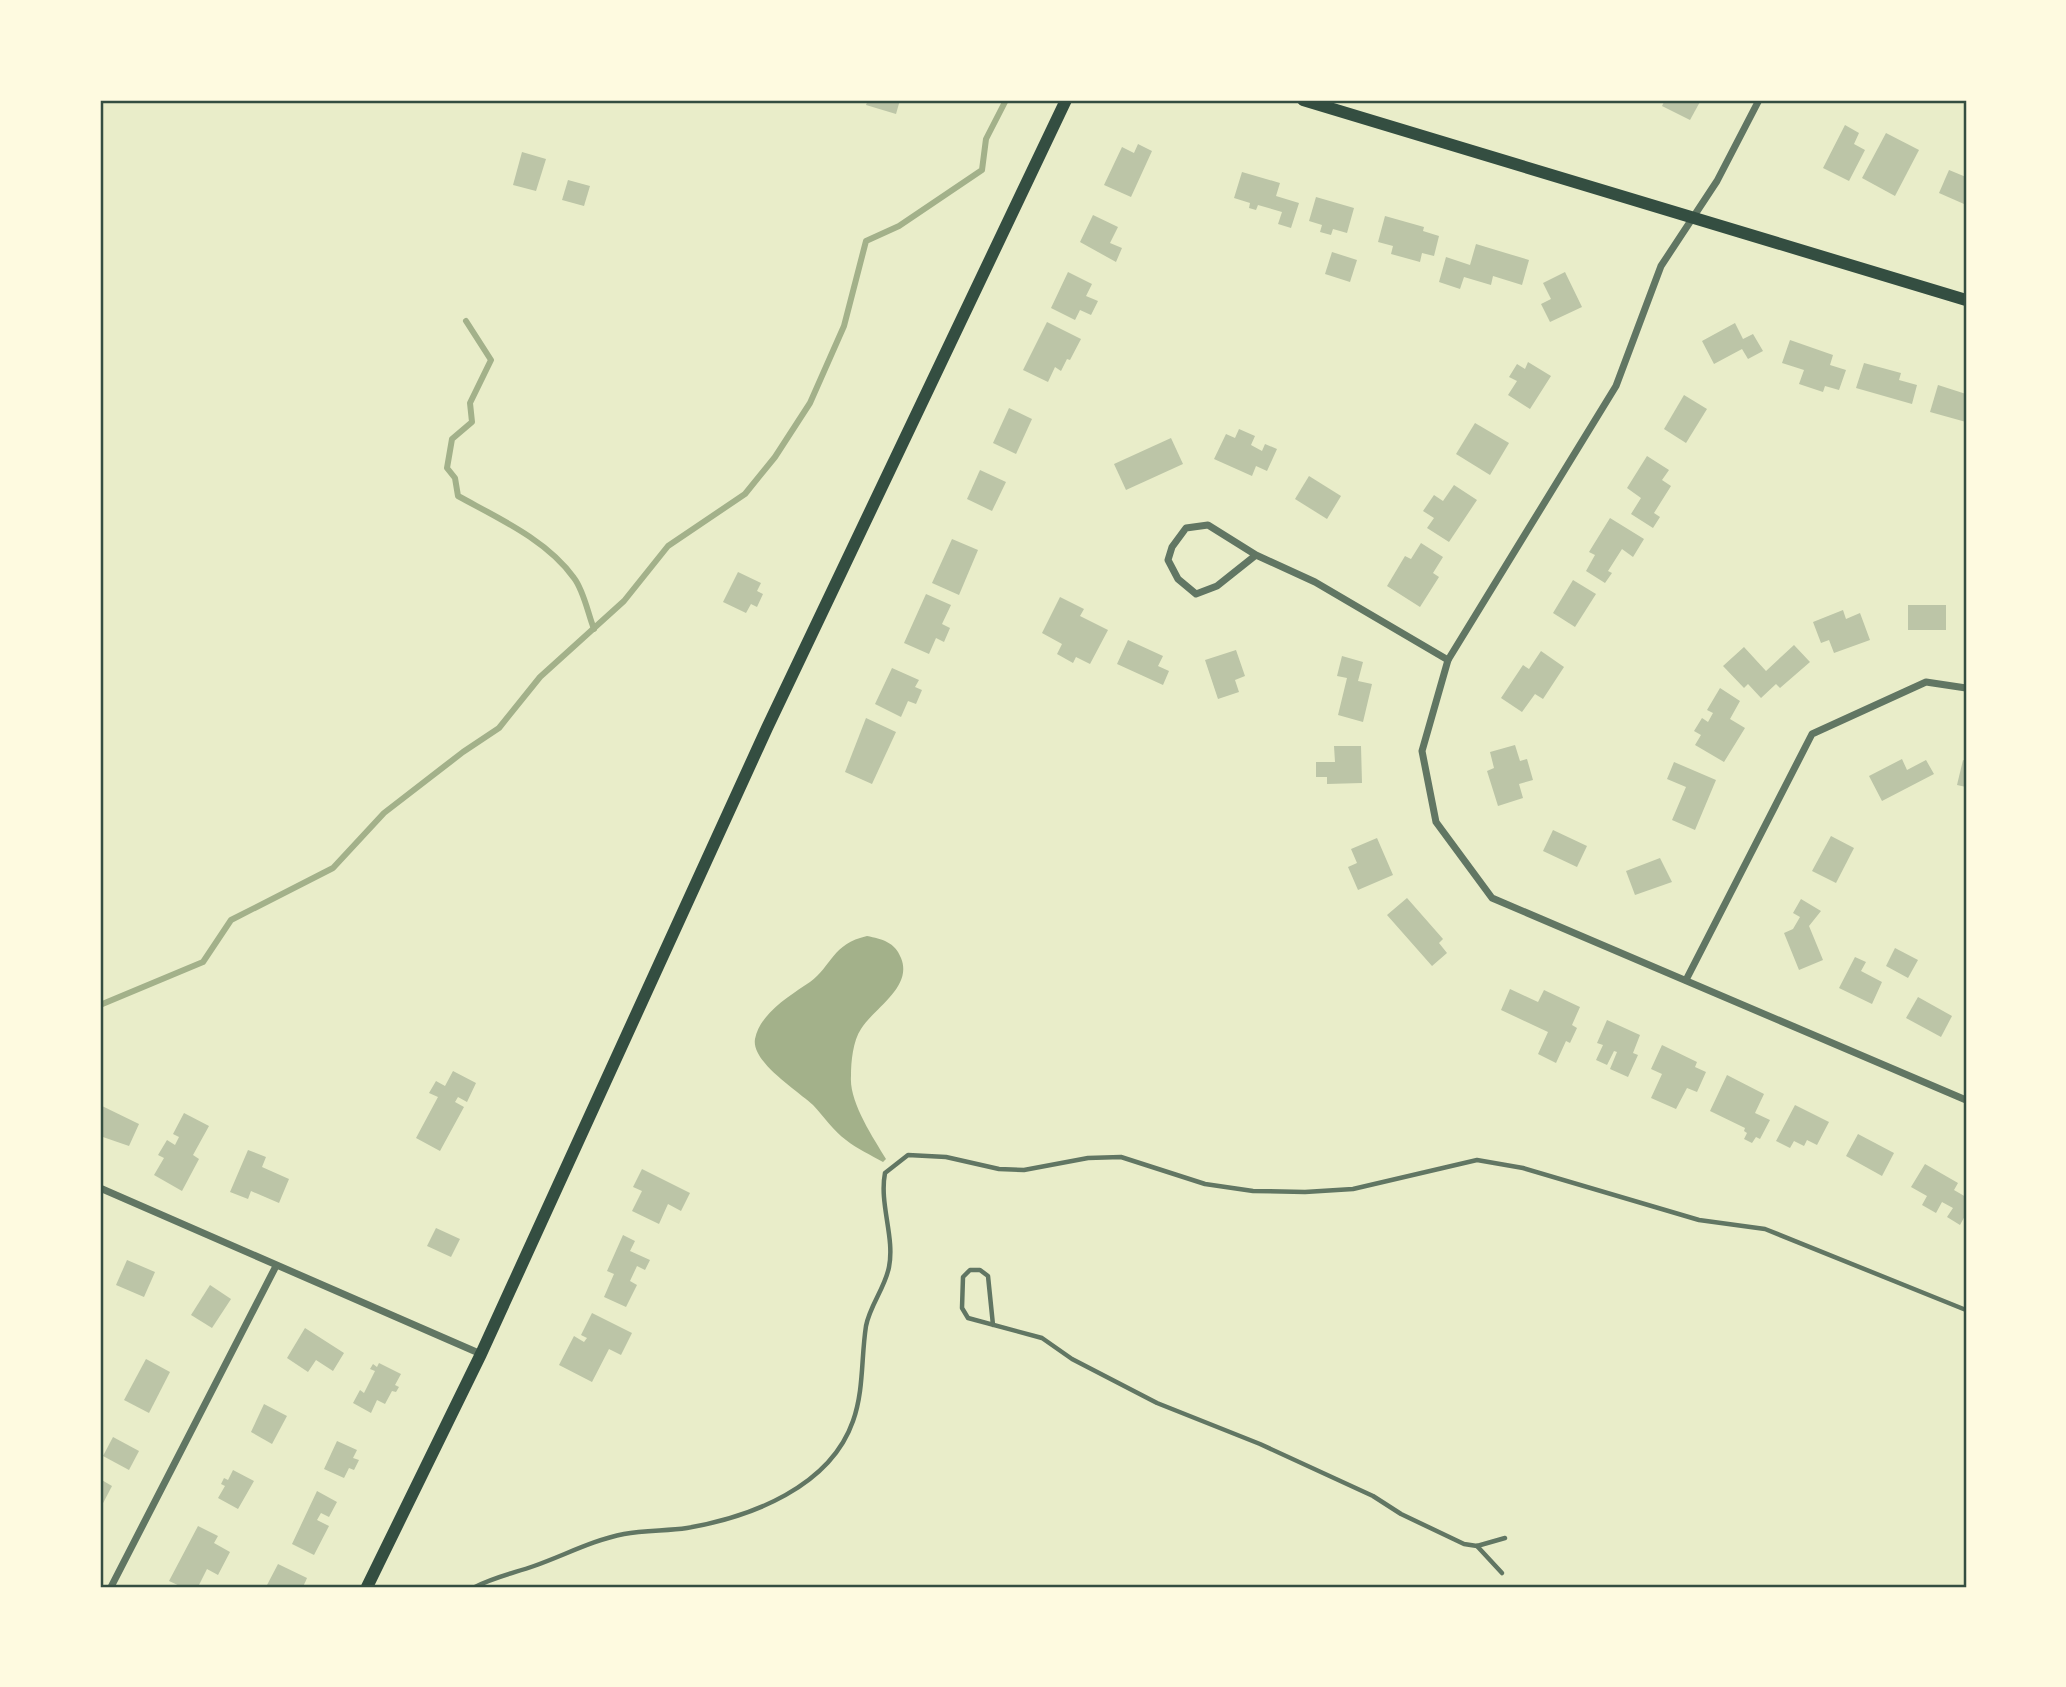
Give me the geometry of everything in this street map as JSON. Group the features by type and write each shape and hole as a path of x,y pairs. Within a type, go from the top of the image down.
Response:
{"main road":[{"path":"367,1587 481,1354 767,727 1066,100"},
{"path":"1303,100 1966,300"}],"street":[{"path":"1759,100 1717,181 1661,266 1616,386 1448,660 1422,751 1436,822 1492,898 1966,1100"},
{"path":"1256,555 1217,586 1196,594 1178,579 1168,561 1172,547 1186,528 1208,525 1256,555 1315,582 1448,660"},
{"path":"1686,980 1812,734 1926,682 1966,688"},
{"path":"100,1188 481,1354"},
{"path":"111,1587 276,1266"}],"lane":[{"path":"475,1587 495,1577 597,1541 624,1534 686,1528 757,1509 811,1477 834,1455 853,1420 863,1375 869,1316 889,1268 882,1186 885,1173 908,1155 946,1157 999,1169 1024,1170 1088,1158 1121,1157 1205,1184 1279,1192 1353,1189 1477,1160 1523,1168 1699,1220 1765,1229 1966,1310"},
{"path":"993,1325 988,1276 980,1270 971,1270 963,1277 962,1308 968,1318 993,1325 1042,1338 1072,1359 1157,1403 1260,1444 1373,1496 1401,1514 1464,1544 1478,1546 1505,1538"},
{"path":"1478,1546 1502,1573"}],"shaded area":[{"path":"867,936 892,945 901,958 903,969 897,988 861,1029 852,1058 851,1086 854,1097 886,1159 883,1162 842,1136 813,1105 777,1075 760,1057 755,1039 763,1021 777,1006 817,976 846,944"}],"building":[{"path":"868,100 900,100 896,114 866,105"},
{"path":"1665,100 1701,100 1690,120 1662,106"},
{"path":"1845,125 1859,133 1854,144 1865,150 1849,181 1823,168"},
{"path":"1886,133 1919,150 1895,196 1862,178"},
{"path":"1138,144 1152,151 1131,197 1104,185 1122,147 1134,153"},
{"path":"522,152 546,159 536,191 513,185"},
{"path":"1949,170 1966,177 1964,204 1939,193"},
{"path":"1242,172 1280,183 1276,196 1299,203 1291,228 1278,224 1282,212 1258,205 1256,210 1249,208 1250,203 1234,198"},
{"path":"568,180 590,186 584,206 562,200"},
{"path":"1316,197 1354,208 1347,233 1333,229 1331,235 1320,232 1322,225 1309,221"},
{"path":"1093,215 1118,227 1110,243 1122,248 1116,262 1080,242"},
{"path":"1385,216 1424,227 1423,231 1439,236 1434,256 1422,253 1420,262 1391,254 1393,246 1378,242"},
{"path":"1476,244 1529,260 1522,285 1493,276 1491,285 1464,277 1460,289 1439,282 1446,257 1470,265"},
{"path":"1332,252 1357,260 1350,282 1325,274"},
{"path":"1068,272 1092,284 1086,296 1098,301 1091,315 1080,310 1075,320 1051,308"},
{"path":"1565,272 1582,307 1550,322 1541,304 1551,299 1543,283"},
{"path":"1047,322 1081,339 1070,360 1067,359 1061,371 1055,367 1048,382 1023,370"},
{"path":"1735,323 1743,339 1753,334 1763,351 1748,359 1742,349 1714,364 1702,341"},
{"path":"1790,340 1833,355 1830,365 1846,370 1839,390 1825,386 1823,392 1799,384 1804,370 1782,363"},
{"path":"1528,362 1551,376 1530,409 1508,395 1517,381 1509,377 1517,364 1525,369"},
{"path":"1864,363 1901,373 1899,380 1917,385 1912,404 1856,388"},
{"path":"1938,385 1966,394 1966,422 1930,412"},
{"path":"1684,395 1707,409 1686,443 1664,429"},
{"path":"1009,408 1032,419 1016,454 993,443"},
{"path":"1475,423 1509,443 1490,475 1456,454"},
{"path":"1239,429 1255,436 1251,445 1262,451 1265,444 1277,449 1267,471 1256,466 1252,476 1214,459 1226,434 1235,438"},
{"path":"1171,438 1183,464 1126,490 1114,464"},
{"path":"1647,456 1669,470 1662,480 1671,486 1654,513 1660,517 1653,528 1631,514 1641,498 1627,488"},
{"path":"980,470 1006,482 992,511 967,499"},
{"path":"1309,476 1341,496 1327,519 1295,499"},
{"path":"1454,485 1477,500 1449,542 1427,528 1434,518 1423,511 1434,495 1443,501"},
{"path":"1610,518 1644,539 1633,557 1622,549 1608,571 1612,573 1605,583 1586,571 1595,555 1589,552"},
{"path":"952,539 978,550 959,595 932,583"},
{"path":"1421,543 1443,557 1433,573 1439,577 1420,607 1387,586 1405,556 1411,559"},
{"path":"738,572 761,583 757,591 763,594 757,607 751,604 746,613 723,602"},
{"path":"1573,580 1596,594 1575,627 1553,613"},
{"path":"926,594 951,605 942,624 950,628 944,642 936,638 929,654 904,643"},
{"path":"1060,597 1084,609 1080,616 1108,630 1090,664 1076,657 1073,663 1057,654 1062,644 1042,633"},
{"path":"1908,605 1946,605 1946,630 1908,630"},
{"path":"1843,610 1846,619 1860,613 1870,640 1834,653 1829,640 1821,643 1813,622"},
{"path":"1128,640 1163,656 1158,666 1169,671 1163,685 1117,664"},
{"path":"1794,645 1810,662 1780,688 1776,684 1761,698 1748,684 1744,688 1723,666 1744,647 1766,671"},
{"path":"1236,650 1245,676 1235,680 1239,692 1218,699 1205,660"},
{"path":"1541,651 1564,667 1543,699 1535,694 1522,712 1501,698 1523,665 1529,669"},
{"path":"1342,656 1363,662 1358,681 1372,684 1363,722 1338,715 1347,678 1337,676"},
{"path":"892,668 919,680 915,687 922,690 916,704 908,701 901,717 875,704"},
{"path":"1720,688 1740,701 1730,719 1745,728 1724,762 1695,745 1701,735 1694,731 1702,718 1708,722 1713,713 1707,710"},
{"path":"866,718 896,732 872,784 845,772"},
{"path":"1515,745 1520,761 1527,759 1533,780 1519,784 1523,798 1498,806 1487,771 1494,768 1490,752"},
{"path":"1334,746 1361,746 1362,783 1327,784 1327,777 1316,777 1316,762 1335,762"},
{"path":"1902,759 1907,770 1926,760 1934,774 1882,801 1869,776"},
{"path":"1963,760 1966,761 1966,787 1957,785"},
{"path":"1674,762 1716,780 1695,830 1672,820 1686,787 1667,779"},
{"path":"1553,830 1587,846 1577,867 1543,851"},
{"path":"1831,836 1854,848 1836,883 1812,871"},
{"path":"1377,838 1393,875 1358,890 1348,867 1357,863 1351,849"},
{"path":"1660,858 1672,882 1635,895 1626,871"},
{"path":"1407,898 1443,939 1439,943 1447,953 1432,966 1387,915"},
{"path":"1801,899 1821,911 1809,926 1823,960 1799,970 1784,933 1793,929 1800,917 1793,913"},
{"path":"1895,948 1918,960 1908,978 1886,966"},
{"path":"1855,957 1866,962 1861,971 1882,982 1872,1004 1839,988"},
{"path":"1510,989 1538,1002 1544,990 1580,1007 1572,1025 1577,1028 1570,1043 1566,1041 1556,1063 1538,1054 1548,1032 1501,1010"},
{"path":"1918,997 1952,1016 1941,1037 1906,1018"},
{"path":"1607,1020 1640,1035 1633,1053 1638,1055 1628,1077 1610,1069 1617,1052 1614,1051 1607,1065 1596,1060 1603,1045 1597,1043"},
{"path":"1662,1045 1697,1062 1695,1067 1706,1072 1697,1092 1687,1088 1676,1109 1651,1098 1662,1074 1651,1069"},
{"path":"453,1071 476,1083 467,1102 458,1097 455,1102 464,1107 440,1151 416,1138 438,1097 429,1093 436,1081 445,1086"},
{"path":"1727,1075 1764,1094 1755,1113 1770,1120 1760,1139 1756,1137 1752,1143 1744,1139 1747,1133 1745,1128 1710,1111"},
{"path":"100,1105 139,1124 129,1146 100,1136"},
{"path":"1795,1105 1829,1122 1817,1145 1807,1140 1804,1146 1794,1141 1790,1148 1776,1141"},
{"path":"184,1113 209,1126 193,1155 199,1159 182,1191 154,1175 164,1158 158,1155 167,1140 175,1145 179,1137 173,1134"},
{"path":"1858,1134 1894,1153 1882,1176 1846,1156"},
{"path":"248,1150 266,1157 262,1167 289,1179 279,1203 251,1191 248,1199 230,1192"},
{"path":"1925,1164 1958,1183 1954,1190 1966,1197 1966,1214 1960,1225 1947,1217 1953,1208 1942,1202 1936,1213 1922,1205 1927,1196 1911,1187"},
{"path":"642,1169 690,1193 681,1211 668,1204 659,1224 632,1211 642,1191 633,1187"},
{"path":"436,1228 460,1239 451,1257 427,1246"},
{"path":"623,1235 635,1241 630,1251 650,1260 645,1270 637,1266 630,1281 637,1285 626,1307 604,1297 614,1274 607,1271"},
{"path":"127,1260 155,1272 144,1297 116,1285"},
{"path":"210,1285 231,1299 212,1328 191,1315"},
{"path":"592,1313 632,1333 621,1355 609,1349 592,1382 559,1365 574,1336 584,1342 587,1338 581,1335"},
{"path":"305,1328 344,1353 333,1371 316,1360 308,1372 287,1358"},
{"path":"146,1359 170,1372 149,1413 124,1400"},
{"path":"379,1363 401,1374 395,1385 399,1387 396,1392 392,1391 385,1404 377,1400 371,1413 353,1403 360,1390 364,1393 375,1371 370,1369 373,1364 377,1367"},
{"path":"264,1404 287,1416 272,1444 251,1432"},
{"path":"113,1437 139,1451 129,1470 103,1456"},
{"path":"337,1441 357,1450 353,1458 359,1460 354,1470 349,1468 344,1478 324,1469"},
{"path":"233,1470 254,1481 238,1509 218,1498 225,1486 221,1484 224,1478 228,1480"},
{"path":"100,1479 112,1486 100,1509"},
{"path":"317,1491 337,1502 329,1517 321,1513 317,1520 329,1526 314,1555 292,1544"},
{"path":"198,1526 218,1536 214,1543 230,1552 218,1575 207,1569 198,1587 182,1587 169,1581"},
{"path":"278,1564 307,1578 303,1587 266,1587"}],"waterway":[{"path":"100,1005 203,962 231,920 333,868 384,813 499,728 540,677 624,601 668,546 745,494 775,457 810,403 844,326 866,241 899,226 982,170 986,139 1006,100"},
{"path":"466,321 491,360 470,403 472,422 452,439 447,468 455,478 458,496 521,531 563,564 580,589 594,629"}]}
